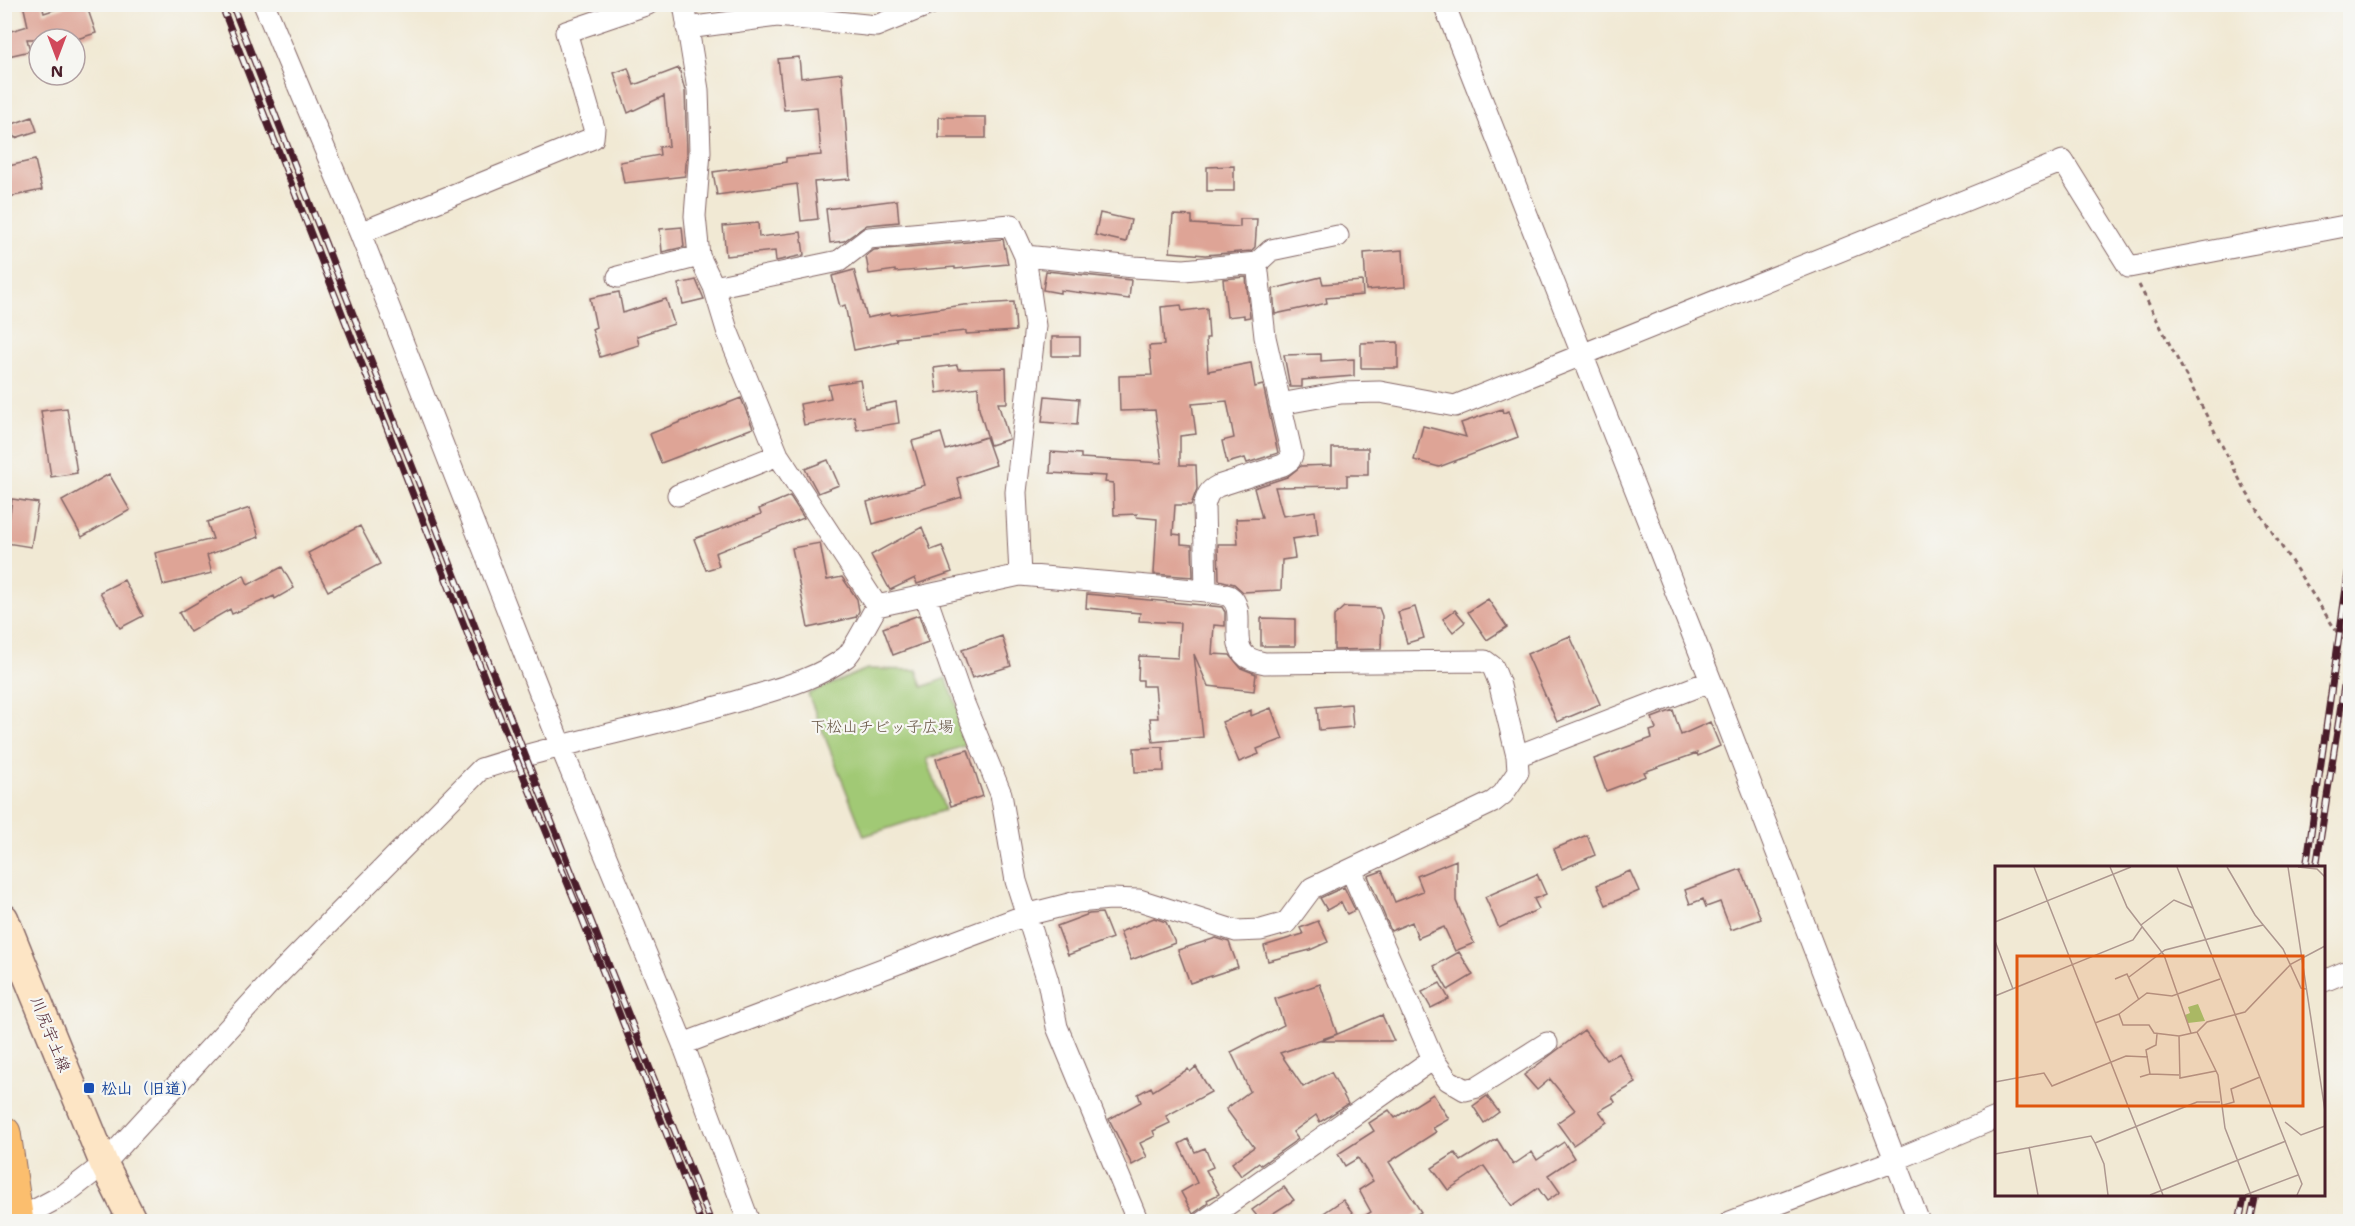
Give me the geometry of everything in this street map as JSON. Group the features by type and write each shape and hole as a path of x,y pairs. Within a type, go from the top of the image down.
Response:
{"main road":[{"name":"川尻宇土線","path":"4,918 13,957 104,1164 133,1221"},
{"path":"4,1133 16,1221"}],"street":[{"path":"264,4 360,233 561,747 683,1044 749,1221"},
{"path":"360,233 593,138 594,128 566,32 648,4"},
{"path":"684,4 698,90 700,152 695,216 699,256 714,287 727,330 778,455 877,606"},
{"path":"687,28 777,16 876,26 930,4"},
{"path":"1444,4 1711,681 1919,1221"},
{"path":"1280,404 1341,393 1380,392 1455,406 2063,161 2129,267 2350,225"},
{"path":"714,287 839,261 869,238 1011,225 1025,255 1035,326 1016,492 1020,576"},
{"path":"1025,255 1184,270 1257,263 1271,250 1338,236"},
{"path":"618,277 699,256"},
{"path":"1206,591 1204,506 1210,490 1283,465 1290,460 1292,455 1264,337 1257,263"},
{"path":"678,495 778,455"},
{"path":"16,1221 65,1194 104,1164 267,987 481,769 525,754 709,710 788,686 828,668 848,655 877,606 1020,576 1206,591 1228,596 1235,603 1238,615 1238,645 1248,657 1265,663 1485,660 1493,667 1499,682 1517,756 1518,772 1503,794 1493,802 1312,888 1286,923 1260,930 1236,931 1139,900 1110,899 1077,902 1026,915 683,1044"},
{"path":"926,597 960,694 1001,794 1016,881 1048,981 1057,1027 1138,1221"},
{"path":"1517,756 1711,681"},
{"path":"1351,870 1433,1059 1448,1080 1465,1090 1477,1087 1547,1043"},
{"path":"2325,981 2350,970"},
{"path":"1203,1221 1433,1059"},
{"path":"1730,1221 1895,1160 1995,1118"}],"path":[{"path":"2129,267 2245,490 2350,652"}],"green space":[{"name":"下松山チビッ子広場","path":"867,669 917,670 923,687 946,678 972,743 927,759 945,810 864,836 808,694"}],"building":[{"path":"23,4 42,4 44,13 72,4 86,4 96,33 87,36 87,27 27,27 27,52 4,57 4,33 28,26"},
{"path":"799,57 801,78 842,73 850,179 814,182 818,219 801,221 797,184 717,195 713,172 786,162 786,158 821,155 817,107 784,110 778,59"},
{"path":"628,68 634,85 679,68 685,91 687,152 685,176 624,183 620,162 660,155 659,147 669,146 664,96 628,113 614,73"},
{"path":"32,117 37,131 15,138 10,125"},
{"path":"939,117 986,117 986,138 939,138"},
{"path":"35,160 42,190 4,198 4,167"},
{"path":"1234,166 1234,191 1207,191 1207,167"},
{"path":"897,200 899,222 867,225 844,241 830,243 826,209"},
{"path":"1100,213 1131,220 1126,242 1095,235"},
{"path":"1173,215 1192,216 1192,224 1240,227 1240,219 1257,219 1255,247 1251,251 1205,255 1170,252"},
{"path":"758,223 759,237 801,232 804,255 776,261 775,251 726,256 723,226"},
{"path":"682,227 684,247 662,252 660,229"},
{"path":"1003,239 1008,264 955,269 955,267 895,272 895,270 869,274 866,256 874,250"},
{"path":"1403,250 1405,287 1366,290 1364,253"},
{"path":"854,270 867,318 890,313 891,315 964,305 1014,302 1016,331 966,334 966,331 896,338 897,341 854,350 845,305 840,307 832,276"},
{"path":"1046,271 1131,280 1129,299 1043,290"},
{"path":"1246,277 1250,317 1244,318 1244,315 1227,317 1223,279"},
{"path":"1321,277 1323,284 1362,281 1363,295 1326,298 1327,303 1275,314 1273,289"},
{"path":"696,280 704,299 683,304 678,284"},
{"path":"619,292 623,313 666,299 674,324 637,336 639,345 600,357 592,329 596,327 590,298"},
{"path":"1181,305 1182,311 1207,308 1208,371 1251,363 1255,387 1263,385 1278,453 1247,463 1245,458 1227,463 1222,441 1234,438 1227,401 1192,404 1196,434 1180,436 1180,465 1196,465 1197,489 1191,505 1175,505 1173,534 1181,535 1181,544 1192,545 1193,577 1154,574 1157,519 1136,517 1137,514 1114,515 1113,483 1105,482 1106,476 1050,473 1051,452 1081,454 1081,458 1162,463 1155,410 1120,411 1119,376 1152,375 1149,346 1164,345 1161,307"},
{"path":"1052,337 1080,337 1080,356 1052,356"},
{"path":"1398,342 1398,368 1361,368 1361,343"},
{"path":"1321,354 1321,361 1354,359 1354,376 1302,380 1302,387 1290,387 1284,355"},
{"path":"957,365 958,369 1006,368 1007,403 998,403 1009,439 990,445 979,409 978,387 937,393 934,368"},
{"path":"860,380 865,408 896,402 899,423 857,430 854,416 804,425 800,404 831,398 828,385"},
{"path":"1045,396 1079,399 1077,425 1042,422"},
{"path":"741,398 753,428 661,463 650,434"},
{"path":"67,408 77,473 51,477 41,411"},
{"path":"1502,409 1503,413 1509,411 1518,437 1439,467 1414,460 1423,426 1466,437 1461,423"},
{"path":"941,433 946,450 986,437 996,465 957,478 962,497 873,524 867,502 925,485 912,441"},
{"path":"1332,448 1368,448 1368,475 1347,475 1347,486 1275,487 1283,516 1315,511 1318,535 1292,539 1295,558 1282,560 1281,590 1243,592 1234,584 1219,580 1218,544 1238,544 1236,519 1262,518 1254,488 1287,477 1301,466 1332,465"},
{"path":"828,460 839,485 818,493 805,469"},
{"path":"109,474 130,510 82,537 62,501"},
{"path":"790,496 804,518 715,553 719,566 706,570 694,539 761,514 759,509"},
{"path":"12,499 38,503 31,547 6,543"},
{"path":"250,508 259,537 207,555 212,573 163,585 155,553 213,539 207,522"},
{"path":"360,526 380,564 328,591 308,553"},
{"path":"922,527 931,550 942,546 952,572 917,584 915,578 890,590 871,555"},
{"path":"820,543 827,580 842,577 857,599 859,611 856,617 808,628 792,548"},
{"path":"282,567 294,588 275,599 274,596 232,614 230,609 190,632 179,613 244,575 248,585"},
{"path":"124,580 143,616 120,628 100,592"},
{"path":"1087,594 1222,607 1225,612 1225,626 1214,625 1212,654 1230,655 1241,668 1256,674 1254,691 1208,686 1194,654 1203,737 1153,742 1150,718 1158,718 1155,686 1143,686 1143,680 1138,680 1139,656 1178,658 1180,623 1139,621 1140,613 1086,608"},
{"path":"1488,599 1507,627 1487,640 1468,612"},
{"path":"1344,607 1379,608 1382,616 1381,649 1334,650 1334,616"},
{"path":"1415,607 1424,638 1407,643 1398,612"},
{"path":"1455,610 1465,622 1453,632 1443,619"},
{"path":"919,615 928,642 893,655 883,628"},
{"path":"1261,618 1295,619 1295,646 1261,646"},
{"path":"1002,636 1011,666 972,678 962,650"},
{"path":"1570,636 1600,704 1557,722 1527,654"},
{"path":"1351,704 1353,727 1319,730 1317,707"},
{"path":"1271,708 1283,739 1257,749 1259,754 1239,762 1222,722 1251,710 1251,716"},
{"path":"1673,710 1681,735 1710,722 1720,746 1698,756 1697,753 1644,772 1646,776 1606,791 1594,759 1652,738 1650,731 1656,729 1652,718"},
{"path":"1163,747 1164,771 1135,772 1134,748"},
{"path":"968,750 983,796 951,806 936,759"},
{"path":"1587,835 1595,855 1562,869 1554,849"},
{"path":"1456,860 1456,901 1474,943 1455,951 1444,927 1418,938 1412,922 1391,931 1368,876 1382,871 1395,902 1423,891 1417,876"},
{"path":"1741,869 1761,919 1731,930 1720,902 1706,907 1703,899 1690,904 1685,890"},
{"path":"1630,871 1639,891 1606,905 1597,885"},
{"path":"1537,874 1546,894 1534,899 1539,909 1499,928 1485,897"},
{"path":"1344,887 1355,910 1347,914 1341,902 1327,910 1320,898"},
{"path":"1102,913 1112,938 1068,955 1057,926 1089,914"},
{"path":"1154,918 1166,922 1175,943 1131,960 1120,932"},
{"path":"1318,921 1328,942 1310,950 1268,961 1264,946 1303,934 1300,928"},
{"path":"1216,938 1229,942 1238,967 1190,983 1178,950"},
{"path":"1459,952 1473,975 1448,990 1434,966"},
{"path":"1440,983 1449,999 1431,1008 1422,992"},
{"path":"1320,984 1337,1034 1280,1053 1303,1087 1331,1072 1348,1104 1320,1122 1316,1115 1293,1132 1298,1139 1241,1176 1232,1163 1254,1147 1226,1109 1250,1091 1231,1052 1284,1025 1275,999"},
{"path":"1382,1015 1394,1041 1321,1041"},
{"path":"1584,1030 1606,1060 1619,1053 1636,1083 1612,1097 1615,1102 1599,1111 1607,1122 1573,1145 1557,1123 1575,1110 1550,1079 1537,1090 1524,1075"},
{"path":"1196,1067 1211,1092 1166,1116 1170,1123 1153,1131 1155,1136 1140,1143 1147,1157 1132,1165 1109,1119 1141,1102 1138,1094 1151,1087 1153,1091 1188,1069 1190,1072"},
{"path":"1433,1094 1449,1119 1433,1128 1436,1132 1389,1162 1421,1212 1405,1221 1312,1221 1343,1200 1358,1220 1371,1212 1359,1190 1373,1181 1358,1158 1345,1166 1338,1154 1374,1131 1369,1123 1389,1110 1395,1118"},
{"path":"1487,1096 1499,1112 1484,1123 1473,1106"},
{"path":"1188,1139 1195,1152 1205,1148 1213,1167 1206,1170 1219,1194 1207,1200 1208,1203 1193,1214 1181,1192 1197,1183 1179,1144"},
{"path":"1497,1139 1513,1165 1532,1152 1537,1160 1564,1142 1574,1158 1548,1175 1560,1192 1547,1201 1538,1188 1512,1206 1484,1166 1448,1190 1432,1168 1455,1153 1461,1161"},
{"path":"1284,1187 1294,1200 1261,1221 1252,1210"}],"railway":[{"path":"221,4 516,758 581,916 701,1222"},
{"path":"232,4 525,755 711,1222"},
{"path":"2306,866 2350,560"},
{"path":"2316,866 2350,647"},
{"path":"2239,1222 2245,1196"},
{"path":"2250,1222 2256,1196"}],"place":[{"name":"松山（旧道）","path":"89,1088"}]}
